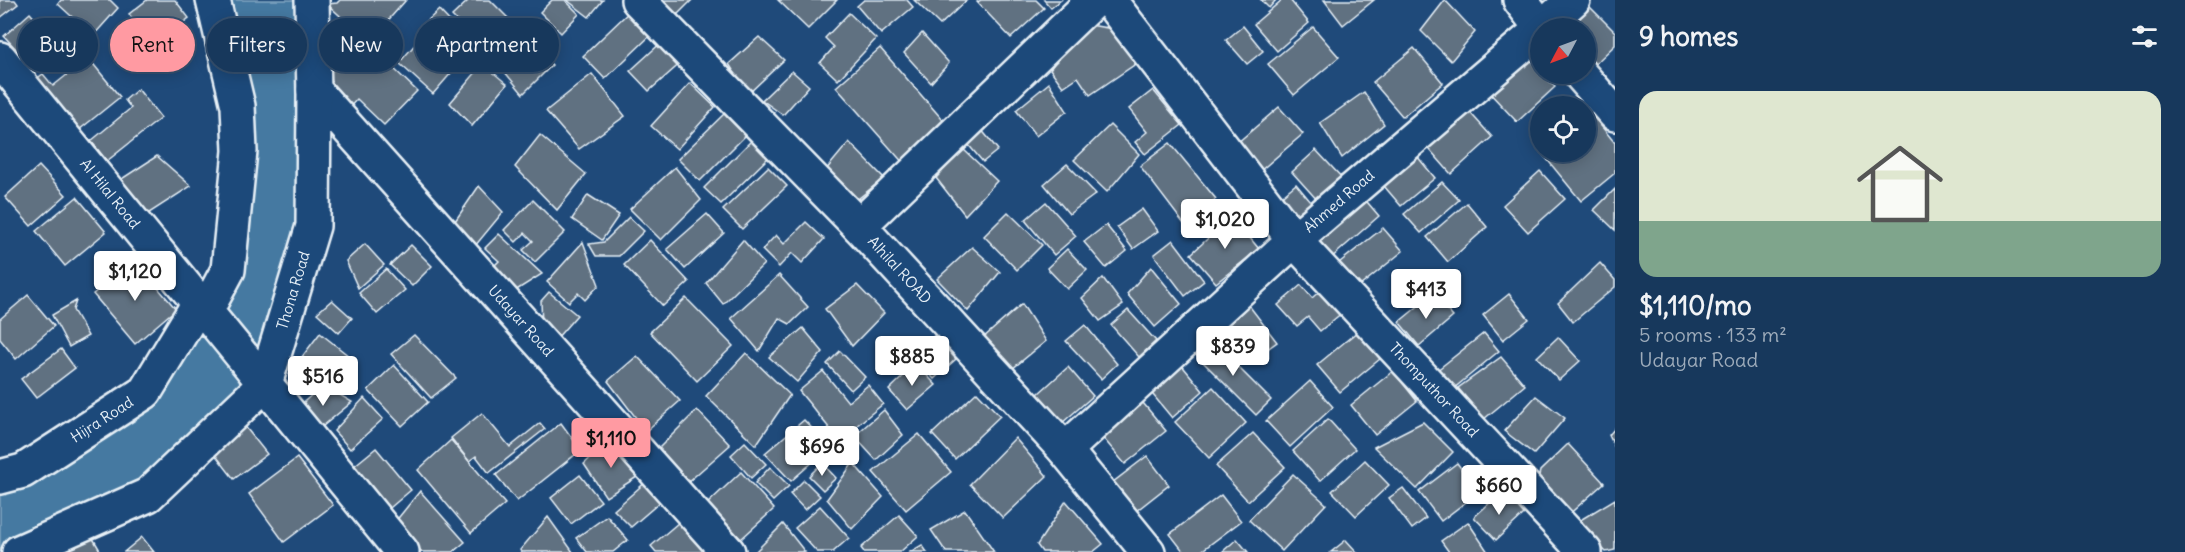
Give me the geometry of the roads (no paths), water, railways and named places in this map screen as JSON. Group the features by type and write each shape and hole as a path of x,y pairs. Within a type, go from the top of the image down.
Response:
{"street":[{"name":"Hijra Road","path":"0,477 23,471 145,392 228,270 240,151 238,106 213,0"},
{"name":"Thona Road","path":"19,552 148,495 265,384 313,226 312,0"},
{"name":"Alhilal ROAD","path":"638,0 859,226 1065,450 1148,552"},
{"path":"859,226 1094,0"},
{"name":"Thomputhor Road","path":"1109,0 1294,240 1585,552"},
{"path":"1520,0 1533,18"},
{"name":"Ahmed Road","path":"1553,18 1573,0"},
{"name":"Ahmed Road","path":"1065,450 1294,240 1530,38"},
{"name":"Al Hilal Road","path":"0,59 402,552"},
{"path":"1589,84 1615,114"},
{"name":"Udayar Road","path":"314,90 728,552"}],"water":[{"path":"215,0 308,0 313,226 253,395 157,486 17,552 0,552 0,477 145,392 230,252 219,72 307,72 307,18 216,18"}]}
